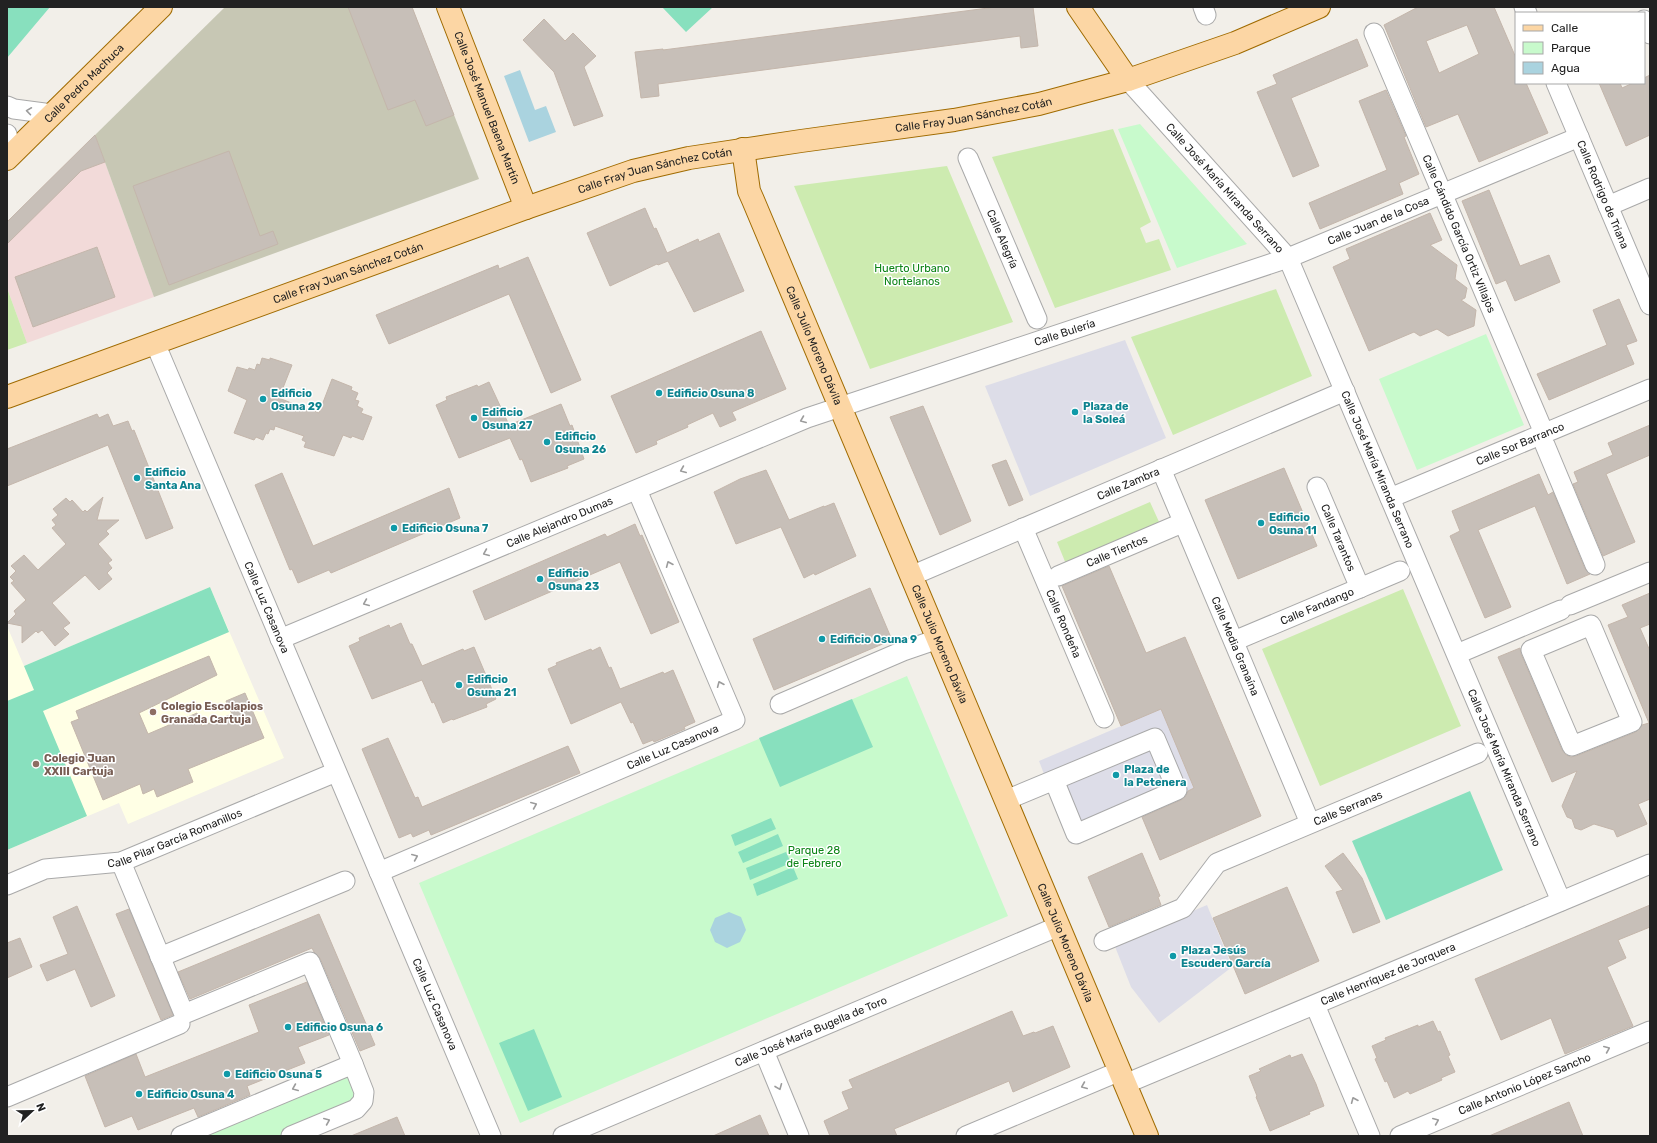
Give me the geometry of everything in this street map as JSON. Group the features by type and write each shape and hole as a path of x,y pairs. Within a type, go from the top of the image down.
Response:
{"main road":[{"name":"Calle Pedro Machuca","path":"9,149 52,114 161,7"},
{"name":"Calle José Manuel Baena Martín","path":"448,7 526,208"},
{"path":"1078,7 1128,80"},
{"name":"Calle Fray Juan Sánchez Cotán","path":"7,397 526,208 633,171 689,158 743,149 954,120 1039,104 1128,80 1235,43 1319,7"},
{"name":"Calle Julio Moreno Dávila","path":"743,149 749,192 1147,1136"}],"street":[{"path":"1645,22 1650,34"},
{"name":"Calle Cándido García Ortiz Villajos","path":"1374,33 1544,439 1595,565"},
{"name":"Calle José María Miranda Serrano","path":"1128,80 1288,258 1561,901"},
{"name":"Calle Rodrigo de Triana","path":"1556,84 1650,305"},
{"path":"7,106 14,109 52,114"},
{"name":"Calle Juan de la Cosa","path":"1288,258 1579,137"},
{"name":"Calle Alegría","path":"968,158 1037,319"},
{"path":"1608,206 1650,188"},
{"name":"Calle Bulería","path":"840,406 1288,258"},
{"name":"Calle Luz Casanova","path":"155,343 491,1136"},
{"name":"Calle Sor Barranco","path":"1390,498 1544,439 1650,389"},
{"name":"Calle Zambra","path":"911,576 1345,391"},
{"name":"Calle Alejandro Dumas","path":"280,639 800,421 840,406"},
{"name":"Calle Media Granaína","path":"1162,469 1310,823"},
{"name":"Calle Tarantos","path":"1317,487 1360,588"},
{"name":"Calle Luz Casanova","path":"379,872 735,720 637,490"},
{"name":"Calle Tientos","path":"1058,576 1175,526"},
{"name":"Calle Rondeña","path":"1023,528 1104,718"},
{"name":"Calle Fandango","path":"1234,641 1400,571"},
{"path":"1457,654 1650,572"},
{"path":"1591,625 1632,722 1572,746 1531,650 1591,625"},
{"path":"780,704 903,651 938,639"},
{"path":"1006,800 1054,780 1155,738 1177,790 1076,834 1054,780"},
{"name":"Calle Serranas","path":"1104,942 1183,908 1218,863 1478,753"},
{"name":"Calle Pilar García Romanillos","path":"7,885 45,869 120,862 336,772"},
{"path":"120,862 160,958 182,1019"},
{"name":"Calle Henríquez de Jorquera","path":"966,1136 1315,1005 1650,864"},
{"path":"160,958 345,881"},
{"name":"Calle José María Bugella de Toro","path":"563,1136 1059,926"},
{"path":"7,1097 310,962 364,1092 363,1101 356,1109 291,1136"},
{"path":"1315,1005 1370,1136"},
{"name":"Calle Antonio López Sancho","path":"1400,1136 1650,1031"},
{"path":"764,1051 799,1136"},
{"path":"181,1136 353,1064"}],"shaded area":[{"path":"225,7 412,7 479,179 154,297 95,135"},
{"path":"95,135 154,297 27,343 7,288 7,222"},
{"name":"Plaza de la Soleá","path":"1125,340 1166,438 1030,496 985,386"},
{"name":"Colegio Escolapios Granada Cartuja","path":"210,587 284,758 128,824 119,803 7,850 7,626 24,666"},
{"name":"Plaza de la Petenera","path":"1161,709 1194,788 1071,844 1039,761"},
{"name":"Plaza Jesús Escudero García","path":"1207,905 1232,967 1159,1023 1131,987 1114,944"}],"green space":[{"path":"7,7 50,7 7,58"},
{"path":"662,7 713,7 686,32"},
{"path":"1140,124 1247,244 1177,268 1118,129"},
{"path":"1113,129 1151,222 1140,228 1146,243 1159,239 1171,270 1055,308 992,157"},
{"name":"Huerto Urbano Nortelanos","path":"947,166 1013,322 870,369 794,186"},
{"path":"7,288 27,343 7,350"},
{"path":"1276,289 1312,376 1173,435 1131,337"},
{"path":"1486,334 1524,425 1417,470 1379,379"},
{"path":"1150,502 1160,524 1066,564 1057,542"},
{"path":"210,587 229,632 43,711 87,816 7,850 7,701 34,690 24,666"},
{"path":"1403,589 1461,726 1320,786 1262,649"},
{"name":"Parque 28 de Febrero","path":"907,676 1008,916 520,1123 419,883"},
{"path":"852,699 873,747 780,787 759,738"},
{"path":"1470,791 1503,870 1386,920 1352,841"},
{"path":"771,818 776,829 735,846 731,835"},
{"path":"778,834 783,846 743,863 738,852"},
{"path":"786,852 791,863 750,880 746,868"},
{"path":"793,867 798,879 757,896 753,884"},
{"path":"534,1029 562,1097 528,1111 499,1043"},
{"path":"343,1074 351,1076 359,1095 354,1104 278,1136 193,1136"}],"water":[{"path":"520,70 535,110 546,106 556,132 529,142 504,76"},
{"path":"729,912 741,917 746,930 740,942 727,948 715,942 710,930 715,918"}],"building":[{"path":"348,7 412,7 454,115 426,126 415,100 388,110"},
{"path":"996,7 1033,7 1038,46 1021,48 1020,36 658,84 659,96 641,98 635,52 663,50"},
{"path":"1418,7 1494,7 1515,56 1515,84 1526,84 1548,133 1479,162 1458,114 1426,127 1384,25","holes":["1467,25 1479,54 1439,73 1426,41"]},
{"path":"544,19 565,41 573,33 596,56 584,67 603,116 574,126 554,72 523,40"},
{"path":"1357,39 1368,66 1291,98 1319,166 1293,177 1257,92 1277,84 1273,75"},
{"path":"1650,75 1650,135 1626,146 1599,84 1620,84 1622,88 1631,84 1645,84 1645,78"},
{"path":"1386,90 1406,136 1404,137 1419,174 1399,183 1403,194 1320,229 1309,203 1387,170 1359,101"},
{"path":"95,135 105,162 81,171 7,244 7,222"},
{"path":"229,151 260,236 273,231 278,244 169,285 133,186"},
{"path":"1489,190 1520,266 1549,255 1560,282 1515,301 1506,280 1496,284 1462,201"},
{"path":"645,208 667,253 698,239 699,242 719,233 744,291 694,312 668,261 658,265 657,264 610,286 587,233"},
{"path":"1430,213 1442,240 1430,245 1457,265 1455,279 1467,288 1465,298 1461,300 1476,310 1474,326 1448,336 1437,329 1420,336 1414,332 1369,351 1333,267 1350,259 1346,249"},
{"path":"97,247 115,297 33,327 15,277"},
{"path":"528,257 581,380 551,393 509,294 389,344 376,315 498,265 499,269"},
{"path":"1619,299 1637,341 1626,345 1634,364 1549,400 1537,374 1607,345 1593,310"},
{"name":"Edificio Osuna 8","path":"761,331 786,389 732,412 736,420 720,427 713,413 687,425 688,427 656,441 657,444 636,453 611,396"},
{"path":"262,358 270,360 270,358 292,365 279,398 311,411 312,410 319,413 332,379 352,387 351,390 358,393 355,400 359,401 357,406 363,409 361,413 372,417 363,440 352,436 351,438 343,435 334,456 304,447 306,442 302,440 304,436 275,426 274,430 270,429 268,434 266,433 263,440 256,437 254,440 234,433 247,400 228,391 237,367 255,370 257,364 260,365"},
{"path":"489,382 509,425 561,404 570,426 572,425 584,459 567,466 568,468 531,482 522,459 520,460 510,438 459,458 436,405 447,400 446,397"},
{"path":"923,406 971,521 940,535 890,417"},
{"name":"Edificio Santa Ana","path":"97,414 99,418 108,414 113,426 128,421 132,431 134,430 173,528 146,539 108,445 7,486 7,449"},
{"path":"1650,425 1650,455 1606,474 1635,542 1603,556 1573,484 1578,482 1574,472 1613,455 1608,443"},
{"path":"1006,460 1023,500 1009,506 992,465"},
{"name":"Edificio Osuna 11","path":"1284,468 1317,546 1238,579 1205,500"},
{"path":"766,470 789,520 834,503 856,556 815,575 814,573 804,578 781,527 736,544 714,492 740,479"},
{"name":"Edificio Osuna 7","path":"282,473 313,546 449,488 460,518 331,573 329,570 298,583 292,569 290,570 255,485"},
{"path":"1539,474 1548,495 1553,492 1585,569 1590,574 1567,584 1535,506 1478,530 1511,607 1485,618 1450,536 1460,531 1452,511"},
{"path":"103,497 97,520 119,520 106,531 109,534 98,544 112,560 108,563 112,568 107,573 112,579 99,590 85,575 52,603 70,623 63,628 69,634 55,646 42,630 38,633 36,631 22,643 22,626 7,623 16,614 14,611 26,600 11,583 14,581 10,577 16,571 11,566 24,555 38,570 66,544 52,528 56,525 52,520 58,515 53,509 66,498 70,502 72,500 83,512 85,510 87,512"},
{"name":"Edificio Osuna 23","path":"635,524 640,536 642,535 679,622 651,634 620,562 485,620 473,591 605,534 607,537"},
{"path":"1109,566 1146,653 1185,637 1261,816 1160,860 1142,817 1181,800 1186,796 1188,791 1194,788 1161,709 1121,726 1062,586"},
{"name":"Edificio Osuna 9","path":"870,588 892,640 774,690 753,639"},
{"path":"1650,593 1650,624 1640,628 1650,651 1650,799 1638,804 1647,824 1617,837 1614,830 1594,824 1581,830 1575,828 1572,819 1567,817 1562,806 1577,771 1552,782 1498,657 1520,648 1521,654 1562,750 1566,755 1571,757 1576,756 1636,732 1642,725 1649,723 1608,625 1628,617 1622,605"},
{"path":"401,623 422,666 463,649 464,651 474,647 496,699 486,704 487,707 443,723 422,680 372,699 349,646 360,641 359,638 389,625 390,628"},
{"path":"600,647 609,668 611,667 620,689 663,672 664,674 673,670 695,722 684,727 685,729 654,742 653,740 643,744 633,722 631,723 621,702 571,724 548,669 557,665 556,663"},
{"path":"209,656 217,675 139,713 148,734 197,713 202,726 232,714 226,701 245,693 264,738 188,769 193,782 157,797 154,789 143,794 140,784 103,800 71,722 79,719 76,711"},
{"path":"388,738 415,798 418,797 422,807 568,746 580,773 431,835 429,830 413,837 411,833 399,838 362,749"},
{"path":"1142,853 1160,896 1158,897 1161,905 1109,927 1088,877"},
{"path":"1343,853 1362,878 1380,922 1353,933 1336,892 1343,890 1325,866"},
{"path":"1287,887 1319,961 1245,994 1213,918"},
{"path":"1650,905 1650,927 1618,940 1626,958 1607,967 1633,1026 1565,1054 1551,1018 1501,1040 1475,979"},
{"path":"77,906 115,996 91,1007 75,969 47,981 40,965 68,954 53,917"},
{"path":"129,909 173,1015 161,1020 116,914"},
{"path":"319,914 375,1045 360,1051 320,958 312,948 190,999 178,972"},
{"path":"20,938 32,967 7,978 7,943"},
{"path":"307,982 329,1035 298,1047 305,1063 247,1086 250,1095 198,1117 194,1108 138,1130 132,1116 105,1127 85,1076 136,1054 145,1077 259,1032 249,1005"},
{"path":"1012,1011 1023,1036 1053,1026 1070,1067 1013,1092 1009,1081 894,1129 897,1136 830,1136 824,1121 849,1109 842,1092 853,1088 849,1080"},
{"path":"1433,1021 1438,1032 1440,1031 1455,1072 1441,1078 1442,1080 1410,1094 1408,1091 1394,1098 1375,1059 1377,1058 1372,1046 1386,1040 1385,1038 1418,1025 1418,1027"},
{"path":"1302,1054 1316,1084 1324,1106 1309,1112 1310,1114 1270,1131 1249,1076 1261,1071 1259,1069 1290,1055 1291,1058"},
{"path":"1569,1102 1583,1136 1489,1136"},
{"path":"760,1115 769,1136 713,1136"},
{"path":"397,1117 405,1136 351,1136"}],"place":[{"name":"Edificio Osuna 8","path":"659,393"},
{"name":"Edificio Osuna 29","path":"263,399"},
{"name":"Plaza de la Soleá","path":"1075,412"},
{"name":"Edificio Osuna 27","path":"474,418"},
{"name":"Edificio Osuna 26","path":"547,442"},
{"name":"Edificio Santa Ana","path":"137,478"},
{"name":"Edificio Osuna 11","path":"1261,523"},
{"name":"Edificio Osuna 7","path":"394,528"},
{"name":"Edificio Osuna 23","path":"540,579"},
{"name":"Edificio Osuna 9","path":"822,639"},
{"name":"Edificio Osuna 21","path":"459,685"},
{"name":"Colegio Escolapios Granada Cartuja","path":"153,712"},
{"name":"Colegio Juan XXIII Cartuja","path":"36,764"},
{"name":"Plaza de la Petenera","path":"1116,775"},
{"name":"Plaza Jesús Escudero García","path":"1173,956"},
{"name":"Edificio Osuna 6","path":"288,1027"},
{"name":"Edificio Osuna 5","path":"227,1074"},
{"name":"Edificio Osuna 4","path":"139,1094"}]}
